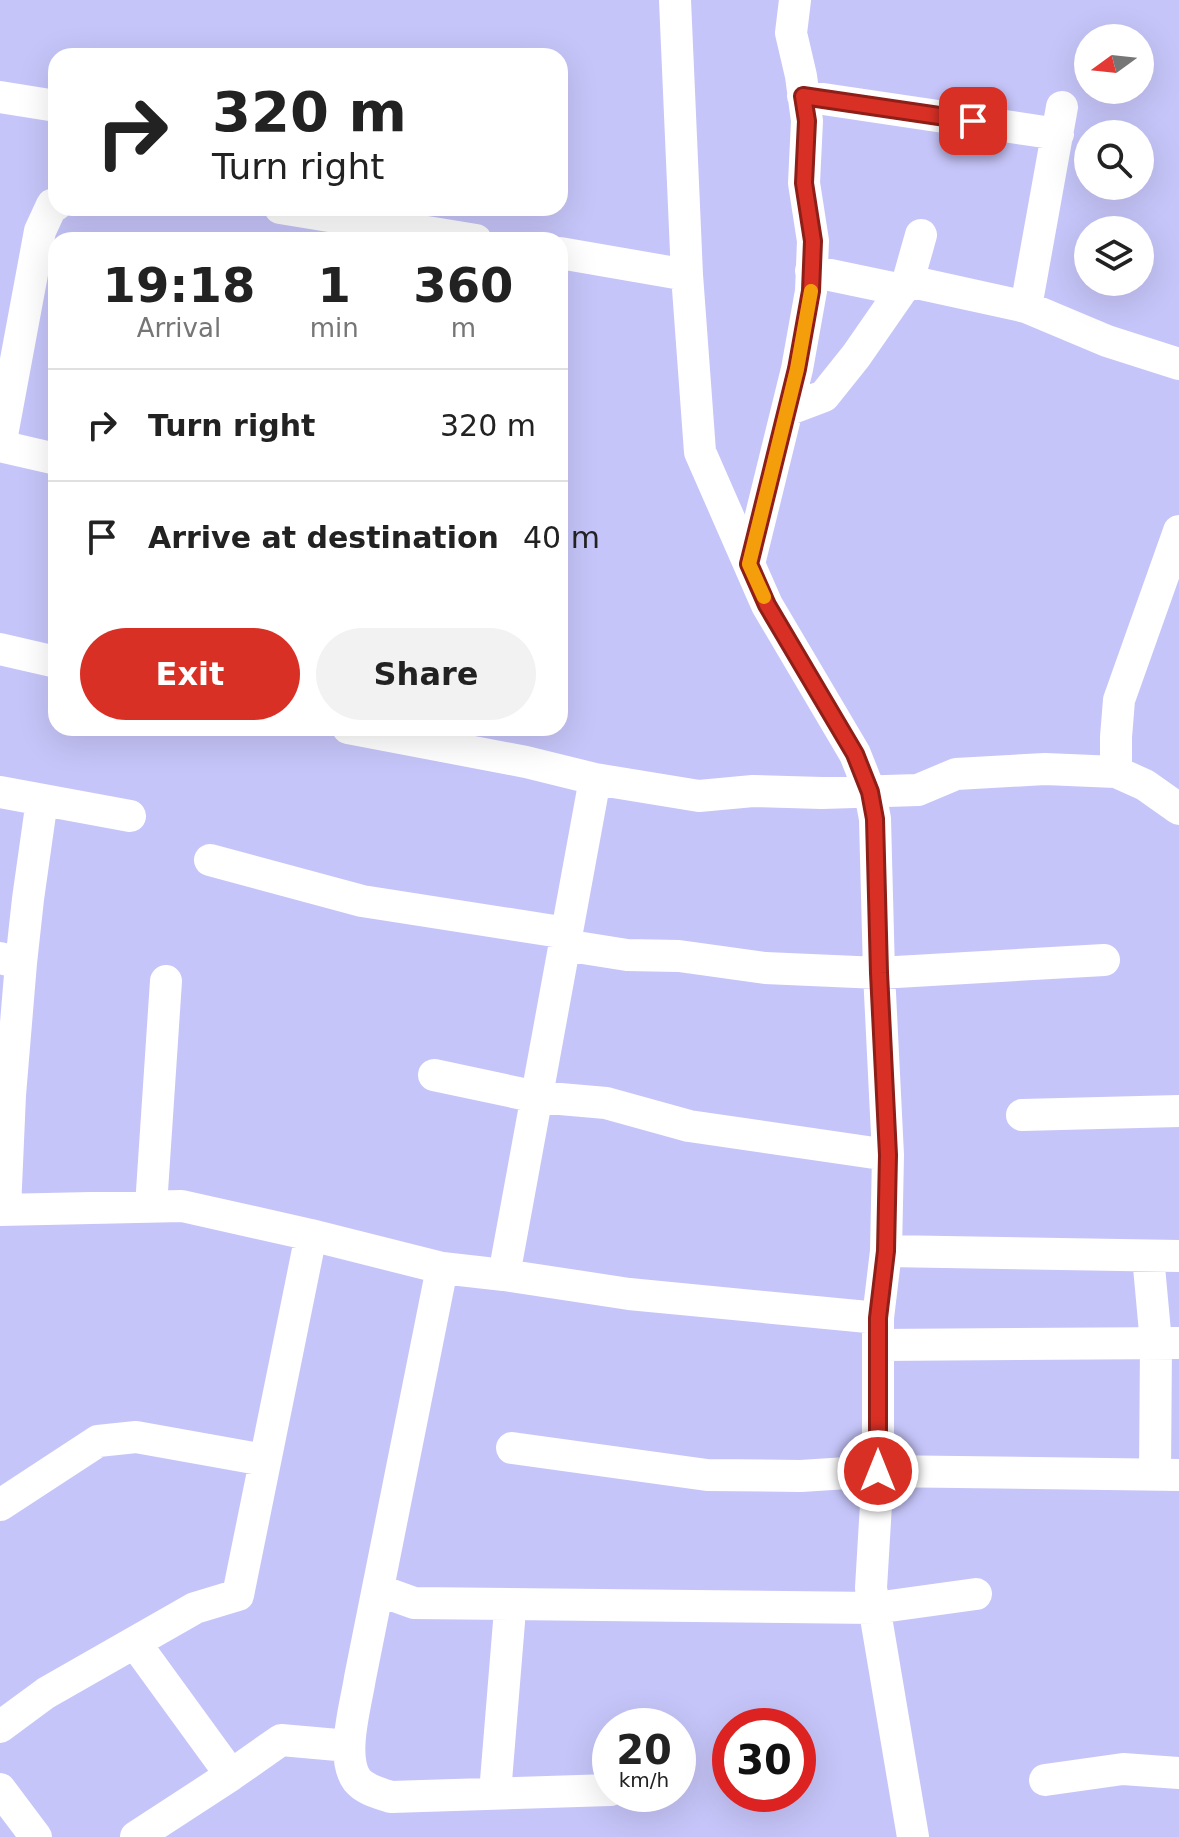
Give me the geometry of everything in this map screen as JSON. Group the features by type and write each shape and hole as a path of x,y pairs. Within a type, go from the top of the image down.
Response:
{"street":[{"path":"675,0 687,275 700,452 767,605 855,754 870,792 875,819 888,1155 886,1251 878,1331 878,1471 871,1588 913,1837"},
{"path":"749,564 797,369 811,291 813,241 804,183 807,121 791,33 795,0"},
{"path":"803,96 1060,120 1026,307"},
{"path":"0,97 48,105"},
{"path":"48,214 40,231 0,446 48,457"},
{"path":"329,216 427,232"},
{"path":"787,410 824,396 856,356 905,286 921,235"},
{"path":"568,254 687,275"},
{"path":"811,271 1026,307 1107,341 1179,364"},
{"path":"1116,772 1119,700 1179,531"},
{"path":"0,649 48,659"},
{"path":"390,736 526,762 595,779 699,796 753,791 918,790 956,774 1045,769 1116,772 1145,785 1179,809"},
{"path":"504,1275 595,779"},
{"path":"0,792 130,816"},
{"path":"42,800 28,899 11,961 10,1095 3,1210 182,1206 442,1268 878,1331 1167,1343"},
{"path":"210,860 362,901 566,939 627,955 679,956 765,968 879,973 1104,960"},
{"path":"151,1206 166,981"},
{"path":"434,1075 537,1097 606,1103 689,1126 888,1155"},
{"path":"1022,1115 1179,1111"},
{"path":"0,1727 46,1693 195,1608 238,1595 311,1235"},
{"path":"512,1448 707,1475 801,1476 878,1471 1167,1474 1164,1256 886,1251"},
{"path":"442,1268 349,1746 351,1767 358,1781 369,1790 391,1797 592,1790"},
{"path":"0,1505 98,1441 136,1437 265,1460"},
{"path":"378,1590 414,1603 875,1608 976,1594"},
{"path":"495,1793 509,1622"},
{"path":"135,1643 231,1775"},
{"path":"136,1837 281,1740 349,1746"},
{"path":"1045,1780 1123,1769 1179,1773"},
{"path":"0,1789 36,1837"}],"slow traffic":[{"path":"764,597 749,564 797,369 811,291"}],"route":[{"path":"878,1471 878,1318 886,1251 888,1155 875,819 870,792 855,754 767,605 749,564 797,369 811,291 813,241 804,183 807,121 803,96 973,121"}]}
